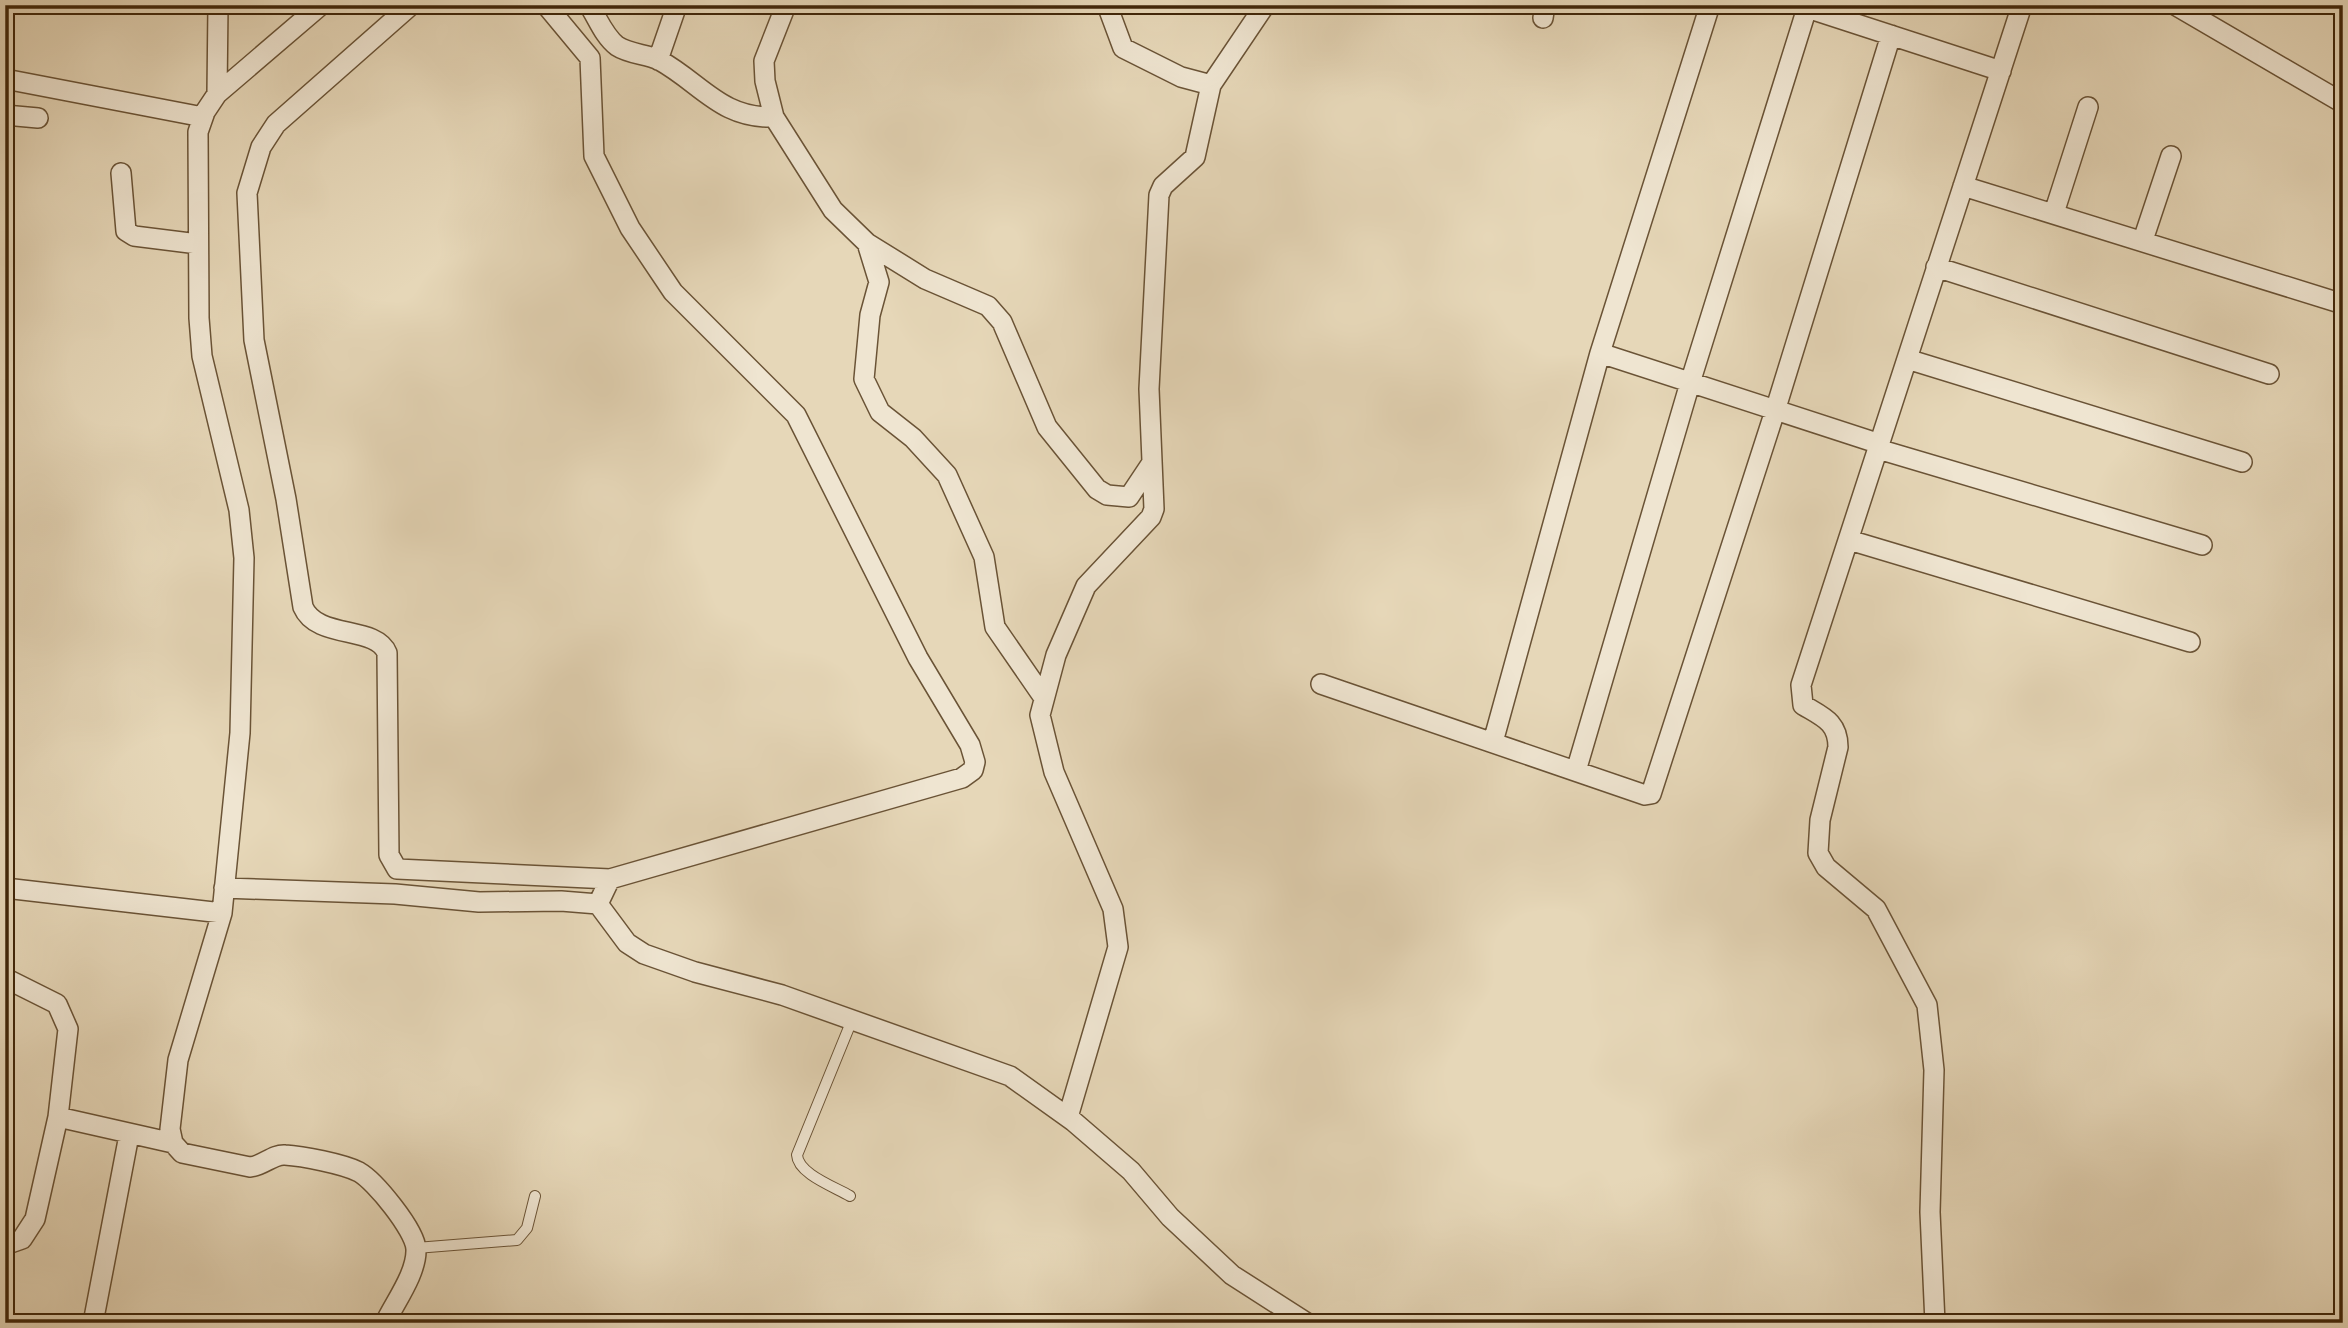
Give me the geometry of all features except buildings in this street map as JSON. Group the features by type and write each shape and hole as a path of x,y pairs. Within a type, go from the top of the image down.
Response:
{"street":[{"path":"217,94 218,5"},
{"path":"320,5 217,94 203,117 198,132 202,356 239,510 244,558 240,733 222,912 178,1060 170,1129 173,1143 182,1153 250,1167 262,1166 283,1155 358,1172 402,1220 416,1248 414,1263 385,1323"},
{"path":"411,5 276,124 261,147 247,193 256,351 286,499 303,607 313,621 378,642 387,653 389,855 397,870 610,879 962,778 973,770 975,762 970,745 918,657 796,415 667,286 630,228 594,156 590,58 545,5"},
{"path":"589,5 607,36 619,47 658,60 735,113 754,118 774,117"},
{"path":"658,60 677,5"},
{"path":"786,5 764,61 774,117 833,210 867,243 925,279 988,306 995,312 1047,427 1097,489 1107,495 1129,497 1151,464"},
{"path":"1107,5 1124,48 1181,77 1211,85"},
{"path":"1068,1117 1118,947 1112,909 1051,763 1040,720 1056,655 1086,586 1152,517 1149,389 1159,195 1163,186 1198,150 1211,85 1265,5"},
{"path":"1493,742 1600,353 1710,5"},
{"path":"1935,1323 1930,1212 1934,1070 1927,1004 1876,909 1826,867 1818,853 1820,820 1838,747 1838,735 1832,722 1803,705 1801,685 2022,5"},
{"path":"2175,5 2343,103"},
{"path":"1576,771 1802,7 2001,71"},
{"path":"1321,684 1645,795 1655,789 1891,35"},
{"path":"5,79 203,117"},
{"path":"2054,213 2088,107"},
{"path":"5,115 38,118"},
{"path":"2143,240 2171,156"},
{"path":"121,173 126,231 134,236 198,244"},
{"path":"1963,186 2343,304"},
{"path":"867,243 879,282 870,315 864,379 880,412 913,438 947,475 985,557 995,627 1044,698"},
{"path":"1936,267 2269,374"},
{"path":"1600,353 1879,447 2202,545"},
{"path":"1907,359 2242,462"},
{"path":"1849,540 2190,642"},
{"path":"598,904 610,879"},
{"path":"5,888 222,912"},
{"path":"224,888 396,894 479,902 561,901 598,904 627,943 644,954 695,972 782,996 1010,1076 1068,1117 1131,1171 1170,1217 1232,1275 1307,1323"},
{"path":"5,978 57,1004 68,1029 68,1048 58,1117 35,1219 26,1236 5,1245"},
{"path":"58,1117 173,1143"},
{"path":"93,1323 130,1135"}],"lane":[{"path":"850,1196 803,1169 797,1161 797,1155 852,1020"},
{"path":"416,1248 517,1240 527,1228 536,1196"}]}
